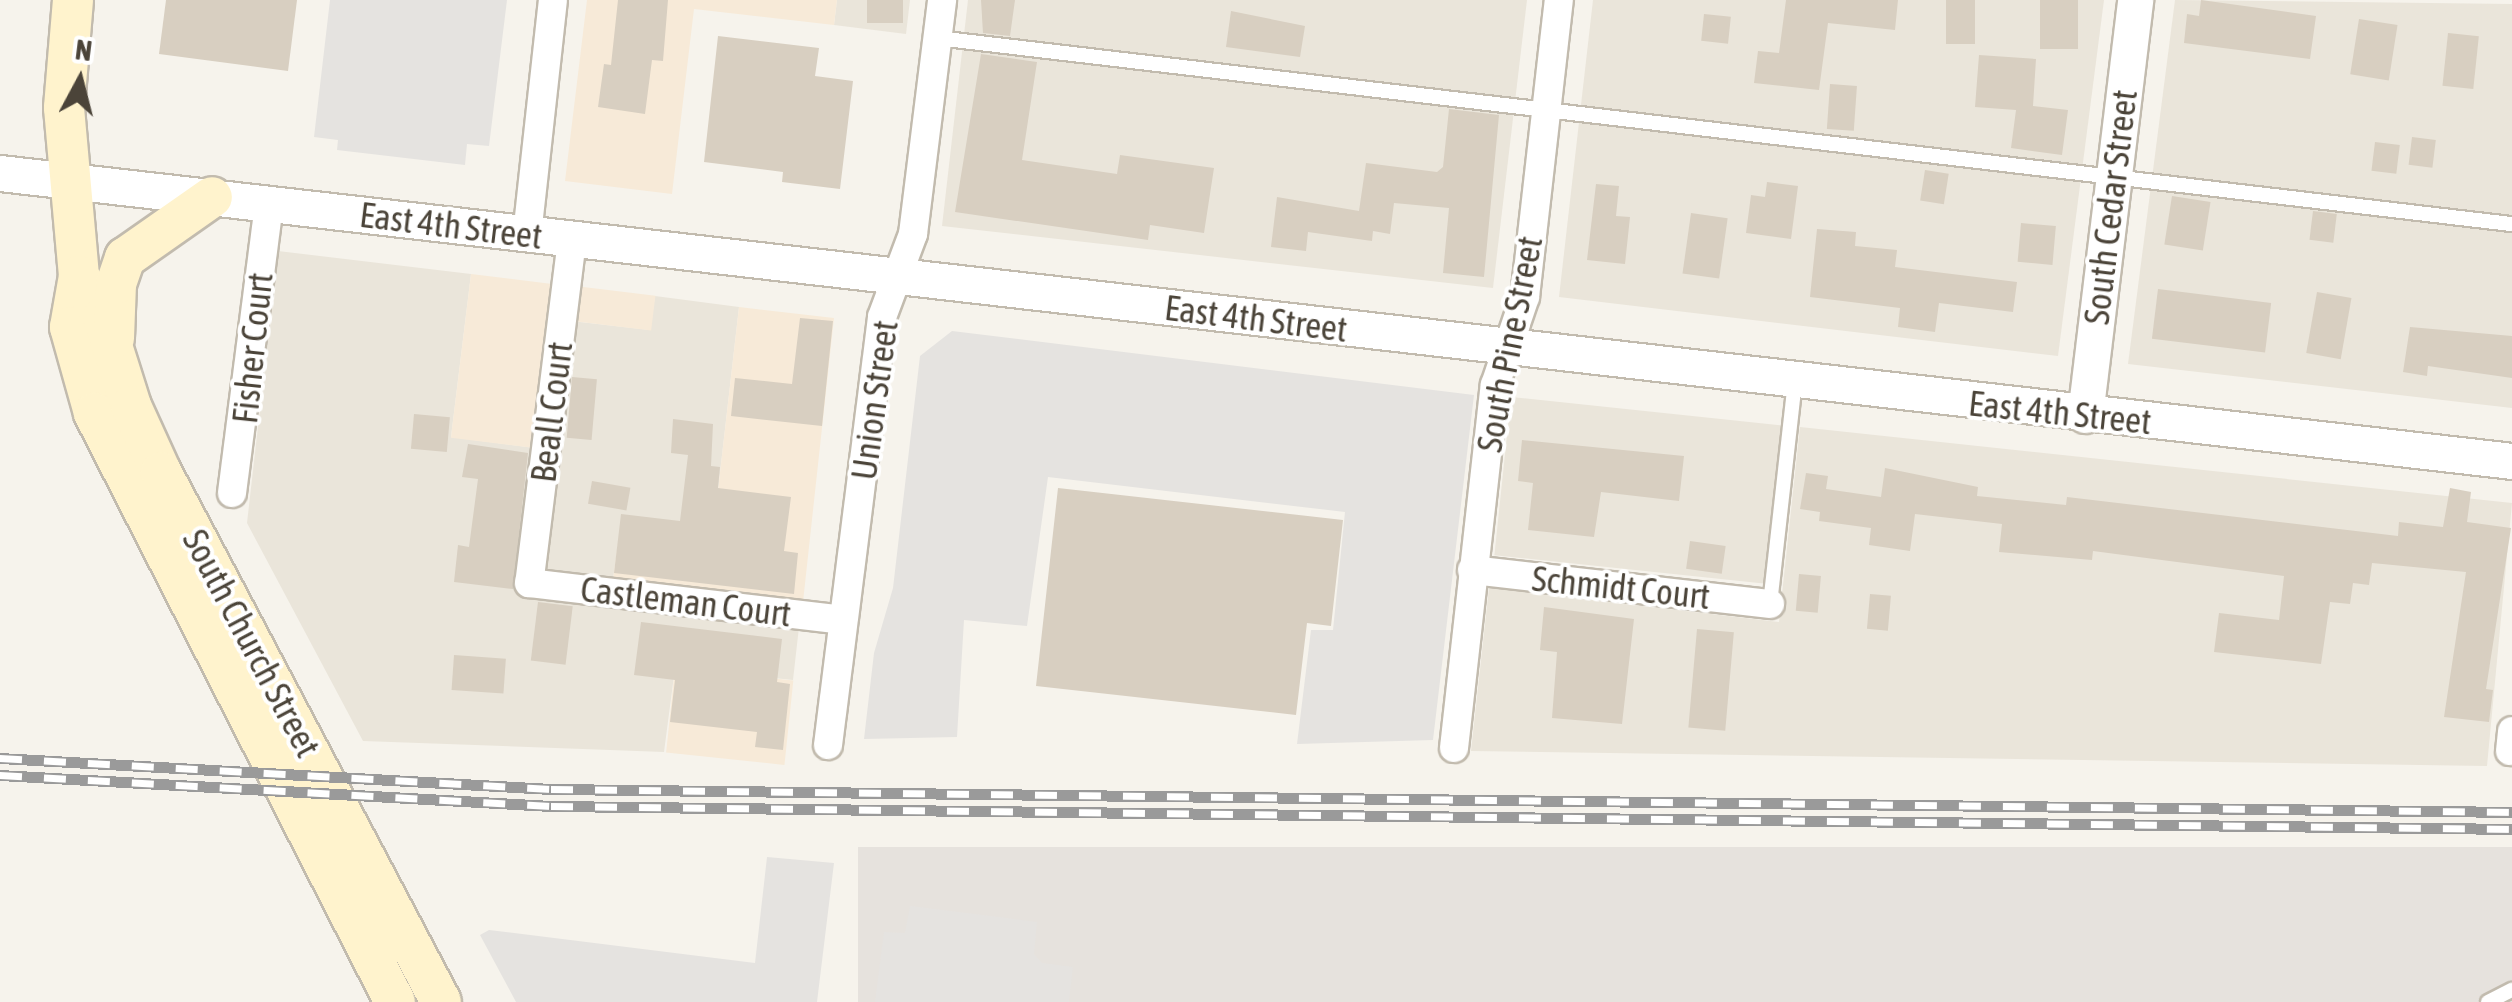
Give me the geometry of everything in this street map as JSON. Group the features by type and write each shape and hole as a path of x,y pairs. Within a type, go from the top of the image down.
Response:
{"main road":[{"name":"South Church Street","path":"73,0 64,108 67,181 80,276 161,472 441,1002"},
{"path":"114,352 116,284 126,258 212,197"},
{"name":"South Church Street","path":"80,276 70,327 94,413 395,1002"}],"street":[{"path":"527,235 553,0"},
{"name":"Union Street","path":"828,745 882,317 913,234 942,0"},
{"name":"South Pine Street","path":"1454,748 1495,385 1525,297 1558,0"},
{"name":"South Cedar Street","path":"2085,415 2135,0"},
{"name":"East 4th Street","path":"0,173 1796,382 2512,460"},
{"name":"Fisher Court","path":"232,492 268,203"},
{"name":"Beall Court","path":"529,583 572,240"},
{"name":"Schmidt Court","path":"1472,570 1770,604"},
{"name":"Castleman Court","path":"529,583 843,620"}],"lane":[{"path":"937,38 1546,106 2512,224"},
{"path":"1770,604 1796,382"},
{"path":"2488,1002 2512,990"}],"shaded area":[{"path":"330,0 507,0 489,146 467,144 465,165 337,150 338,140 314,137"},
{"path":"587,0 837,0 834,25 694,9 672,194 565,181"},
{"path":"837,0 910,0 906,34 834,25"},
{"path":"968,0 1527,0 1493,288 942,226"},
{"path":"1593,0 2104,0 2058,356 1559,297"},
{"path":"2175,0 2512,4 2512,408 2128,364"},
{"path":"278,251 471,274 451,437 535,448 519,590 799,627 793,680 675,668 664,752 363,741 247,523"},
{"path":"471,274 554,284 534,448 451,438"},
{"path":"575,286 655,296 651,331 571,321"},
{"path":"655,296 739,307 714,525 622,516 613,579 541,571 571,321 650,330"},
{"path":"739,307 834,318 803,602 613,579 622,516 714,525"},
{"path":"952,331 1474,395 1433,740 1297,744 1311,630 1333,630 1345,512 1048,477 1027,626 964,620 957,737 864,739 874,653 893,588 920,356"},
{"path":"1511,397 1783,426 1766,584 1494,555"},
{"path":"1800,427 2512,503 2487,766 1471,751 1489,588 1779,622"},
{"path":"675,668 793,680 784,765 666,753"},
{"path":"858,847 2512,847 2512,1002 858,1002"},
{"path":"767,857 834,863 817,1002 516,1002 480,935 489,930 755,963"},
{"path":"910,906 1037,922 1034,954 1042,963 1073,967 1069,1002 875,1002 884,932 905,933"}],"building":[{"path":"166,0 297,0 288,71 159,54"},
{"path":"618,0 668,0 663,61 652,60 645,114 598,107 604,64 611,65"},
{"path":"867,0 903,0 903,23 867,23"},
{"path":"981,0 1015,0 1010,36 983,33"},
{"path":"1786,0 1898,0 1895,30 1828,23 1819,90 1754,83 1758,51 1779,53"},
{"path":"1946,0 1975,0 1975,44 1946,44"},
{"path":"2040,0 2078,0 2078,49 2040,49"},
{"path":"2201,0 2316,16 2310,59 2184,43 2187,14 2199,16"},
{"path":"1231,11 1305,26 1300,57 1226,47"},
{"path":"1704,14 1731,17 1728,44 1701,41"},
{"path":"2359,19 2398,25 2389,80 2350,74"},
{"path":"2448,33 2479,36 2473,89 2442,86"},
{"path":"718,36 819,48 815,76 853,81 840,189 782,182 783,172 704,162"},
{"path":"981,54 1037,62 1022,160 1117,174 1120,155 1214,168 1204,233 1150,225 1148,240 955,212"},
{"path":"1979,55 2036,59 2033,106 2068,110 2062,155 2011,148 2016,110 1975,107"},
{"path":"1830,84 1857,86 1854,131 1827,129"},
{"path":"1449,109 1499,115 1484,277 1443,273 1449,208 1394,203 1390,234 1373,231 1372,241 1308,232 1306,251 1271,247 1277,197 1359,211 1366,163 1437,172 1443,167"},
{"path":"2412,137 2436,140 2432,168 2409,165"},
{"path":"2375,142 2400,145 2396,174 2371,171"},
{"path":"1925,170 1949,174 1944,204 1920,201"},
{"path":"1767,182 1798,186 1791,239 1746,233 1751,195 1765,197"},
{"path":"1596,184 1619,186 1616,216 1630,217 1625,264 1587,260"},
{"path":"2172,196 2211,202 2203,250 2164,244"},
{"path":"2313,211 2337,214 2333,243 2309,240"},
{"path":"1691,213 1728,218 1719,279 1683,273"},
{"path":"2021,223 2056,226 2052,265 2018,262"},
{"path":"1817,229 1856,232 1855,246 1897,250 1895,267 2017,282 2013,312 1939,303 1935,332 1898,327 1900,308 1810,297"},
{"path":"2158,289 2271,303 2265,353 2152,339"},
{"path":"2317,292 2351,298 2341,359 2306,353"},
{"path":"800,318 833,321 822,426 731,416 735,378 792,384"},
{"path":"2410,327 2512,336 2512,378 2428,366 2427,376 2403,372"},
{"path":"572,377 597,379 592,440 567,438"},
{"path":"414,414 450,417 447,452 411,449"},
{"path":"673,419 713,424 711,466 720,467 718,488 791,497 784,551 798,553 794,594 614,573 621,514 680,521 688,455 671,453"},
{"path":"1522,440 1684,456 1679,501 1601,492 1594,537 1528,530 1533,483 1518,481"},
{"path":"468,444 528,453 513,589 454,582 458,545 469,547 478,479 462,477"},
{"path":"1885,468 1978,487 1977,496 2066,505 2067,497 2398,536 2399,522 2443,527 2450,488 2471,492 2467,522 2511,528 2486,689 2493,690 2489,722 2444,717 2466,572 2372,563 2369,585 2353,583 2350,604 2330,602 2321,664 2214,652 2219,613 2279,620 2284,576 2093,551 2092,560 1999,552 2002,524 1915,514 1910,551 1869,545 1871,528 1819,521 1820,512 1800,509 1806,473 1828,476 1826,489 1881,497"},
{"path":"592,481 630,488 626,510 588,504"},
{"path":"1058,488 1343,520 1331,626 1307,623 1296,715 1036,686"},
{"path":"1690,541 1726,546 1722,574 1686,569"},
{"path":"1799,574 1821,576 1818,613 1796,611"},
{"path":"1870,594 1891,596 1888,631 1867,629"},
{"path":"538,602 573,606 566,665 531,661"},
{"path":"1544,607 1634,619 1622,724 1552,718 1557,652 1540,650"},
{"path":"641,622 782,639 777,682 790,684 783,750 755,747 757,732 670,722 675,680 634,675"},
{"path":"1697,629 1734,632 1725,731 1688,728"},
{"path":"454,655 506,659 503,694 452,690"}],"railway":[{"path":"0,758 551,789 2512,812"},
{"path":"0,775 551,806 2512,829"}]}
